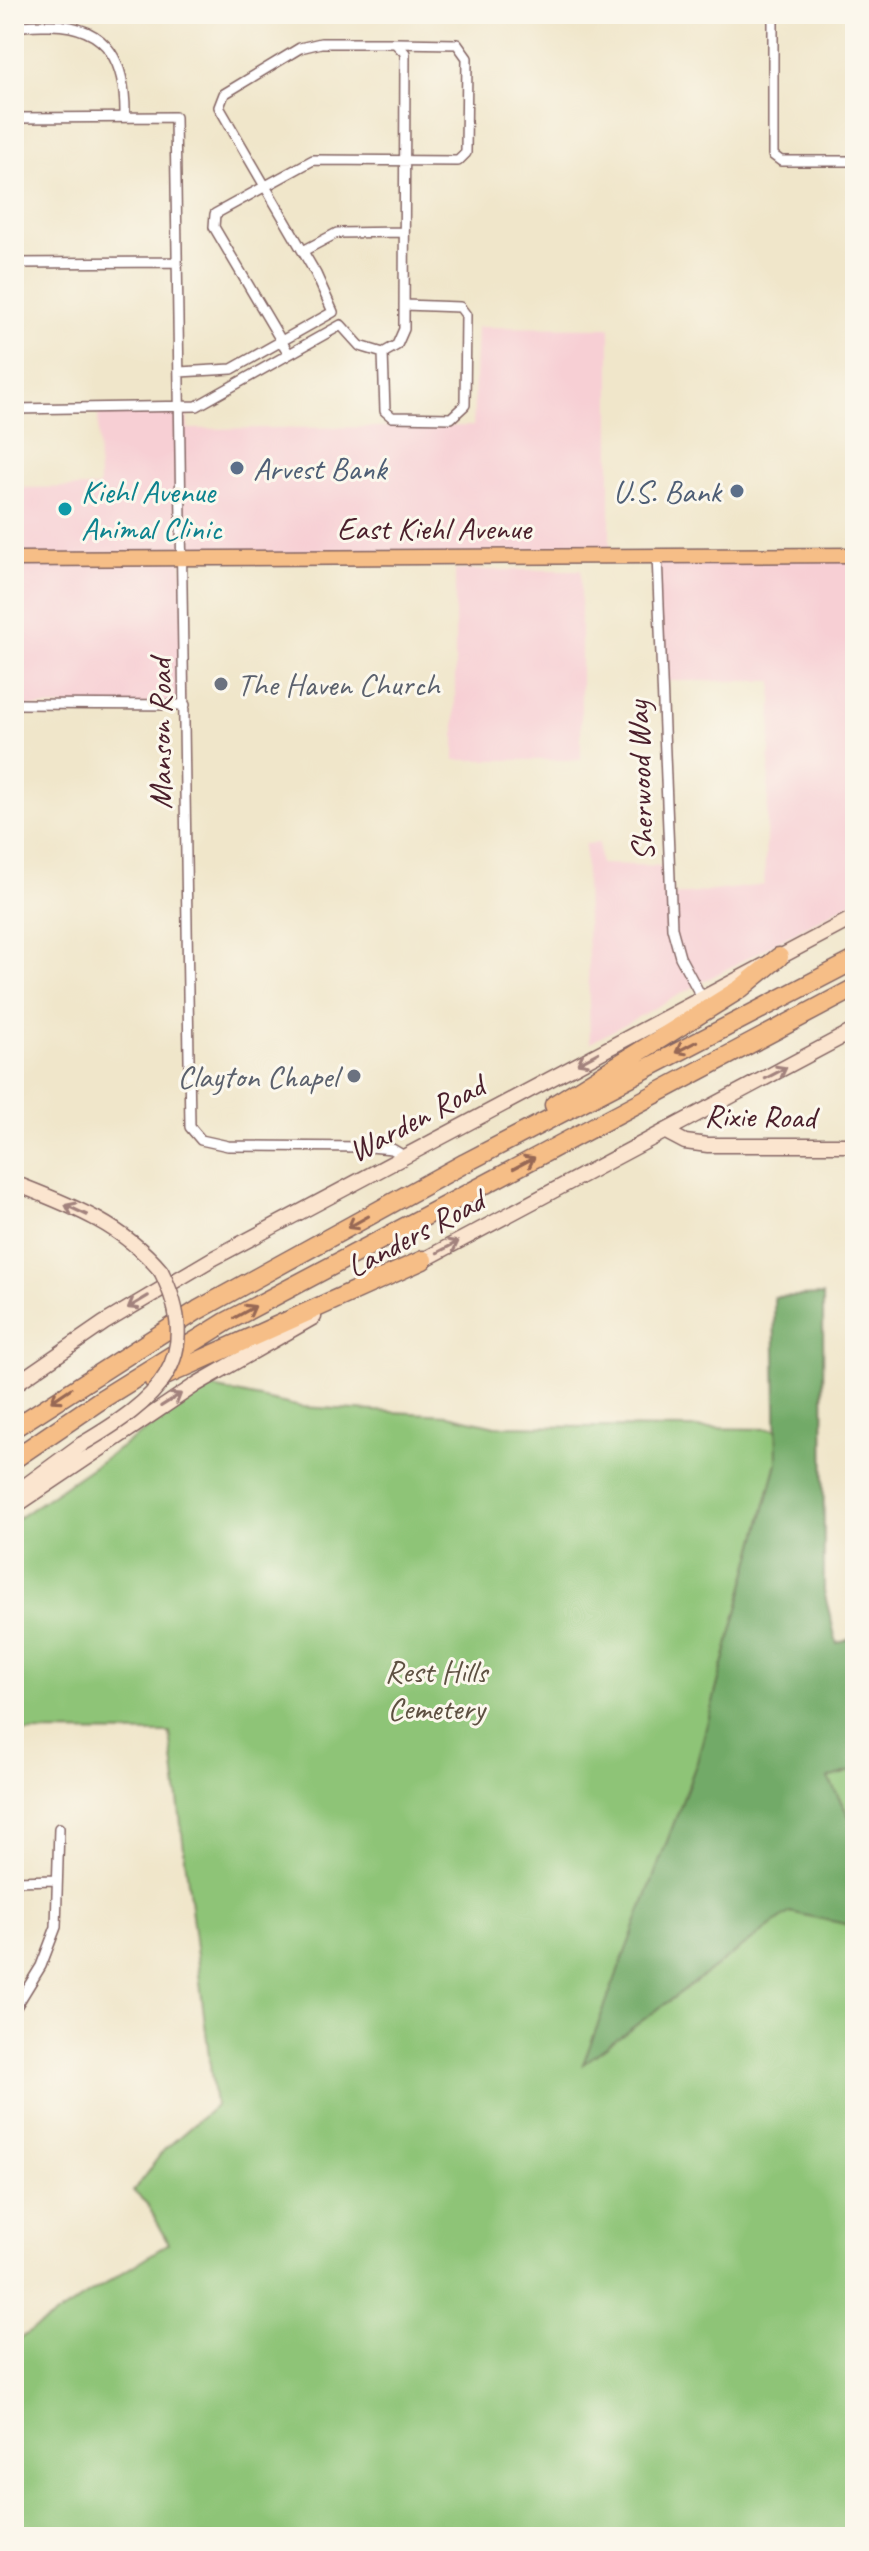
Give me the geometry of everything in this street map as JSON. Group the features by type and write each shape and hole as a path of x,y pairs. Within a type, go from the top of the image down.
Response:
{"highway":[{"path":"465,1163 740,989 779,957"},
{"path":"14,1428 116,1359 198,1310 465,1163 855,960"},
{"path":"14,1459 102,1399 284,1291 855,988"},
{"path":"102,1399 136,1391 193,1361 423,1260"}],"main road":[{"name":"East Kiehl Avenue","path":"14,559 855,555"},
{"name":"Warden Road","path":"14,1385 144,1298 855,917"},
{"name":"Landers Road","path":"14,1507 197,1384 855,1030"},
{"name":"Rixie Road","path":"666,1132 685,1142 708,1145 855,1145"},
{"path":"14,1183 119,1231 139,1245 161,1271 174,1297 178,1335 172,1365 154,1394 132,1414 82,1444 14,1494"}],"street":[{"path":"773,14 773,155 781,161 855,161"},
{"path":"14,28 65,26 93,34 118,63 125,91 125,117 14,118"},
{"path":"289,354 214,227 215,214 264,185 313,160 404,160 458,161 466,153 467,58 457,44 395,43 321,43 300,48 224,94 219,107 264,185 303,251 341,325 360,346 383,353 397,345 404,329 404,160 405,53 395,43"},
{"name":"Manson Road","path":"125,117 175,117 190,1127 201,1140 228,1146 370,1147 392,1149 404,1156"},
{"path":"303,251 337,233 404,232"},
{"path":"14,263 177,262"},
{"path":"383,353 385,411 392,417 451,418 465,405 466,315 460,307 404,305"},
{"path":"179,372 219,372 242,364 333,312"},
{"path":"14,409 197,406 341,325"},
{"path":"242,364 249,377"},
{"path":"219,372 224,391"},
{"name":"Sherwood Way","path":"657,555 672,928 680,957 702,998"},
{"path":"14,704 185,705"},
{"path":"14,2010 51,1945 59,1909 59,1828"},
{"path":"14,1881 57,1880"}],"shaded area":[{"path":"477,327 610,328 610,555 182,558 185,705 14,707 14,488 99,487 98,408 179,408 187,414 188,429 473,426"},
{"path":"652,555 855,555 855,900 590,1043 585,844 599,843 600,864 669,866 670,896 764,885 773,681 662,681"},
{"path":"455,570 581,570 581,760 455,760"}],"green space":[{"path":"823,1295 824,1591 837,1644 855,1637 855,1770 828,1778 855,1827 855,1926 790,1912 583,2064 697,1762 777,1463 774,1297"},
{"name":"Rest Hills Cemetery","path":"209,1387 301,1407 448,1415 495,1426 777,1429 777,1462 697,1762 584,2063 790,1912 855,1926 855,2537 14,2537 14,2342 169,2243 147,2204 133,2191 164,2150 215,2106 170,1733 14,1732 14,1521"},
{"path":"855,1770 855,1827 828,1778"}],"place":[{"name":"Arvest Bank","path":"237,468"},
{"name":"U.S. Bank","path":"737,491"},
{"name":"Kiehl Avenue Animal Clinic","path":"65,509"},
{"name":"The Haven Church","path":"221,684"},
{"name":"Clayton Chapel","path":"354,1076"}]}
